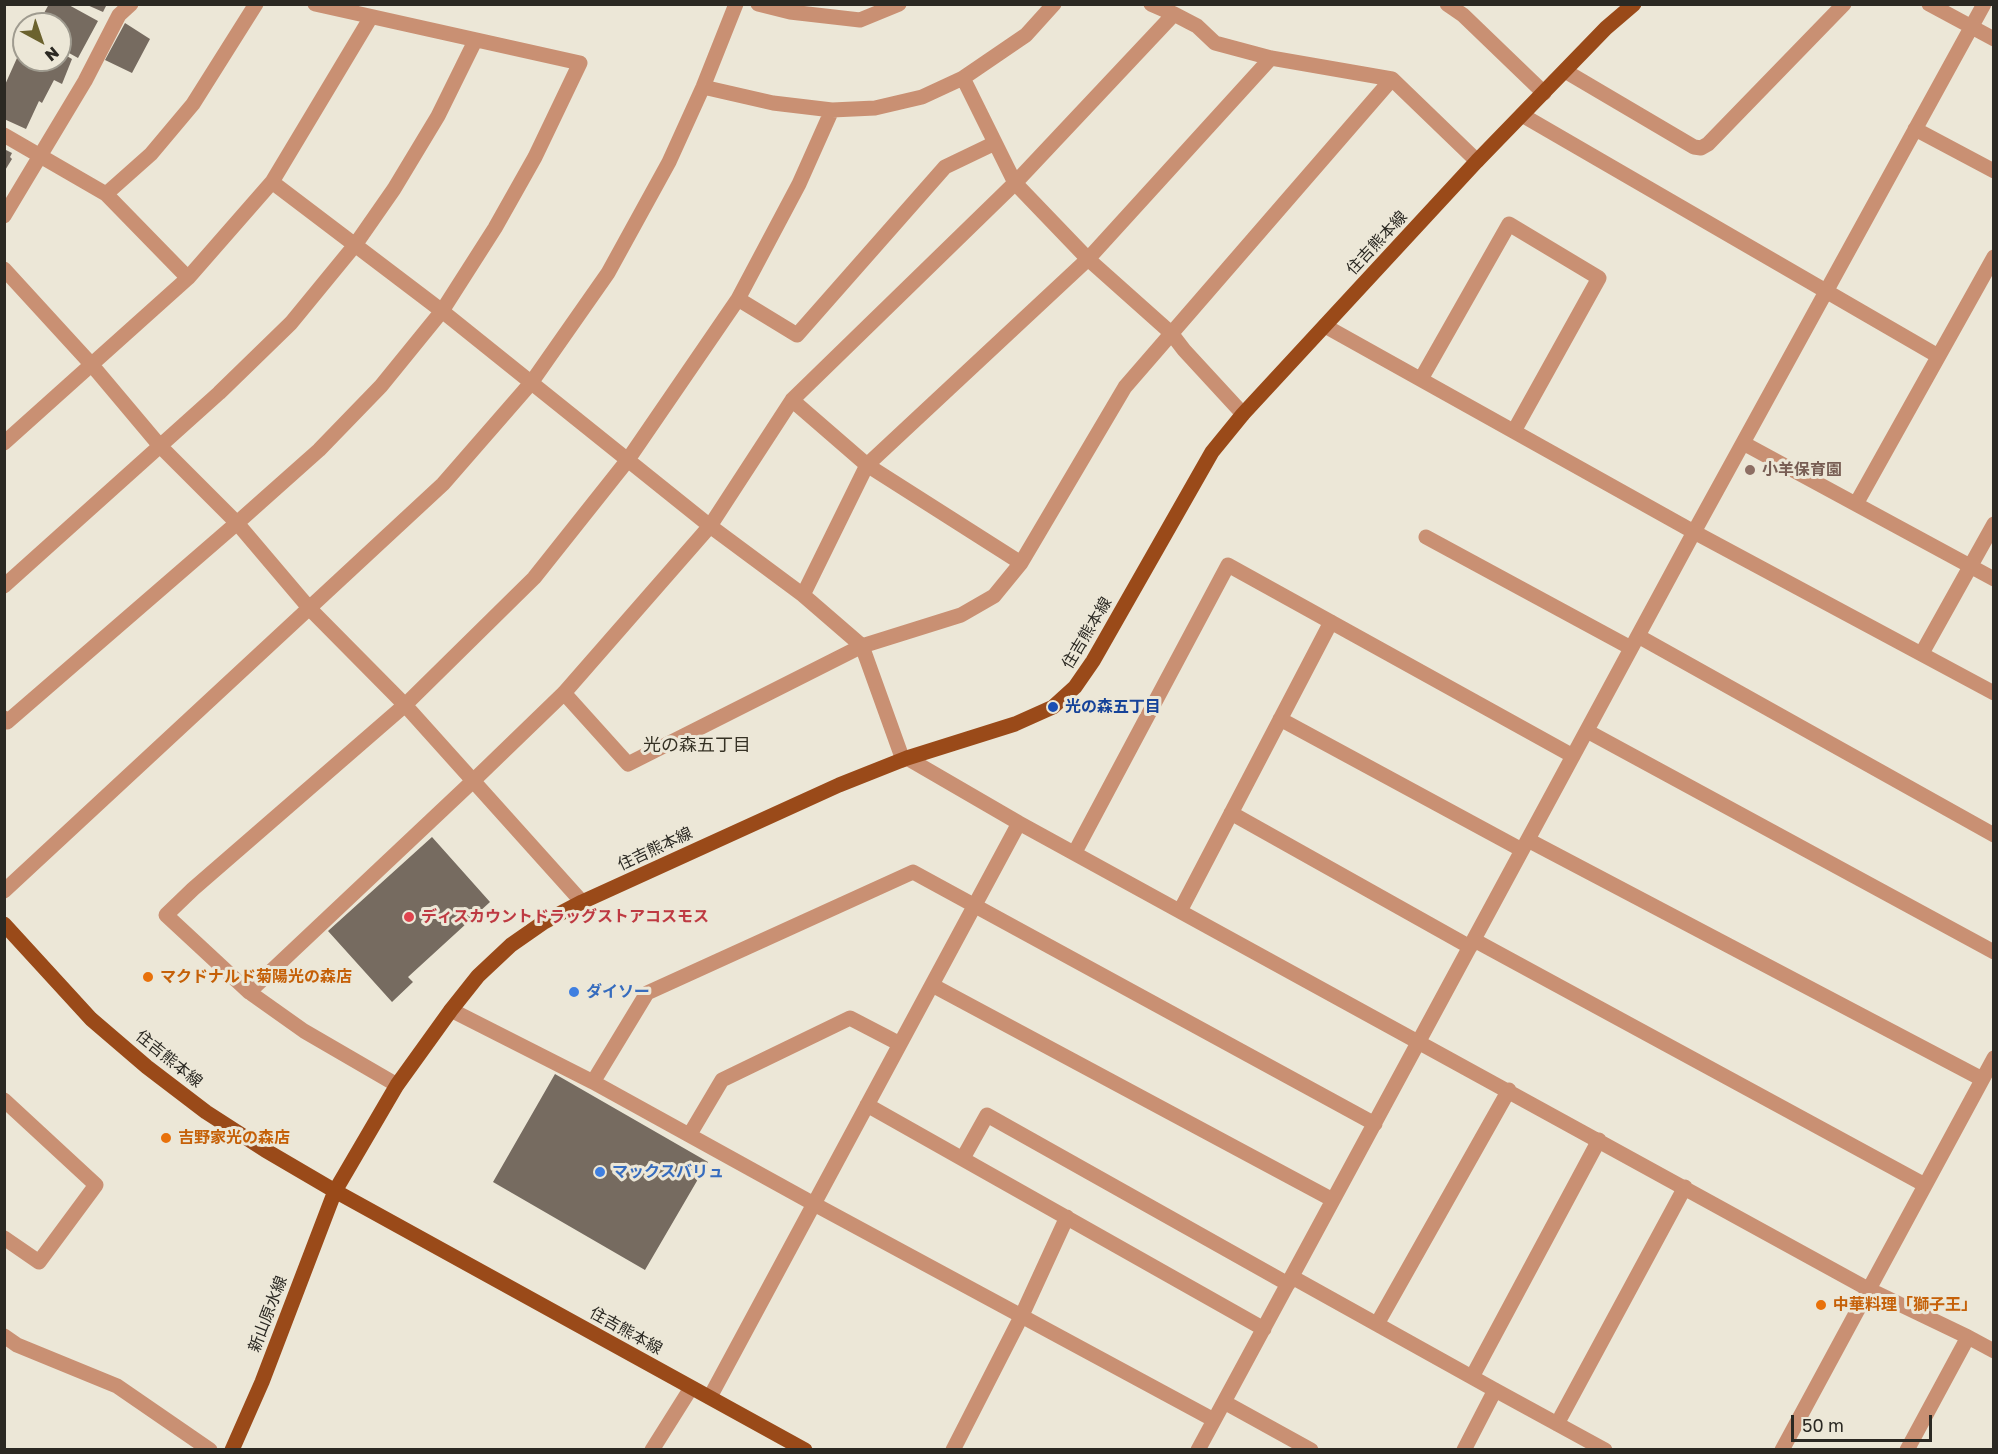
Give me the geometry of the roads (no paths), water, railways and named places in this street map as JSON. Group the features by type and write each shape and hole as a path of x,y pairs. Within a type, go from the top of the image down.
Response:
{"main road":[{"name":"住吉熊本線","path":"335,1191 397,1085 478,976 510,945 544,922 582,902 839,785 905,759 1016,724 1053,707 1075,687 1093,661 1212,452 1242,414 1477,161 1606,28 1634,4"},
{"name":"住吉熊本線","path":"4,924 92,1018 147,1066 206,1112 335,1191 805,1449"},
{"name":"新山原水線","path":"232,1449 262,1382 335,1191"}],"street":[{"path":"4,216 85,81 119,15 131,4"},
{"path":"106,194 151,154 193,104 255,4"},
{"path":"4,718 7,722 237,523 319,450 381,386 442,311 495,228 535,157 580,63 315,4"},
{"path":"4,891 443,484 531,382 608,273 669,162 703,87 736,4"},
{"path":"758,4 789,12 860,20 899,4"},
{"path":"703,87 773,103 832,110 874,108 922,97 963,78 1026,36 1054,4"},
{"path":"1151,4 1197,26 1215,43 1271,58 1392,79 1477,161"},
{"path":"1447,4 1463,15 1544,93"},
{"path":"1565,71 1694,147 1701,148 1708,144 1844,4"},
{"path":"1929,4 1994,39"},
{"path":"1198,1449 1694,532 1984,4"},
{"path":"249,992 564,693 710,526 792,400 1015,183 1174,14"},
{"path":"4,443 188,278 272,182 371,17"},
{"path":"4,586 160,446 291,323 355,245 394,189 438,116 475,40"},
{"path":"803,595 867,465 1088,260 1271,58"},
{"path":"963,78 1015,183 1088,260 1171,333 1242,414"},
{"path":"564,693 628,764 862,646 961,615 994,596 1021,563 1125,387 1392,79"},
{"path":"397,1085 304,1031 249,992 166,915 405,705 534,578 627,461 738,299 799,184 832,110"},
{"path":"1522,115 1938,356"},
{"path":"1915,129 1994,171"},
{"path":"4,135 106,194 188,278"},
{"path":"738,299 797,334 945,167 995,143"},
{"path":"272,182 442,311 627,461 803,595 862,646 905,759 1868,1288 1994,1351"},
{"path":"1421,379 1509,224 1599,278 1514,431"},
{"path":"1856,504 1994,257"},
{"path":"4,269 91,364 160,446 237,523 310,609 405,705 582,902"},
{"path":"1325,326 1694,532 1994,693"},
{"path":"792,400 867,465 1021,563"},
{"path":"1743,442 1994,579"},
{"path":"1922,653 1994,524"},
{"path":"1426,537 1635,642 1994,835"},
{"path":"1075,852 1228,565 1573,756"},
{"path":"1180,910 1331,622"},
{"path":"1280,719 1982,1079"},
{"path":"1587,731 1994,952"},
{"path":"1231,813 1925,1185"},
{"path":"710,1397 1019,823"},
{"path":"593,1082 647,993 913,872 1375,1124"},
{"path":"932,985 1333,1200"},
{"path":"451,1010 690,1134 814,1204 1214,1420"},
{"path":"690,1134 722,1080 850,1018 900,1044"},
{"path":"1782,1449 1994,1058"},
{"path":"1377,1324 1509,1090"},
{"path":"4,1100 96,1185 39,1262 4,1238"},
{"path":"867,1105 1264,1329"},
{"path":"963,1158 987,1115 1290,1281 1377,1324 1605,1449"},
{"path":"1472,1377 1599,1140"},
{"path":"1557,1424 1685,1187"},
{"path":"953,1449 1022,1315 1067,1218"},
{"path":"4,1336 17,1345 117,1386 210,1449"},
{"path":"1907,1449 1968,1336"},
{"path":"652,1449 691,1388"},
{"path":"1464,1449 1495,1390"},
{"path":"1224,1402 1311,1449"}],"place":[{"name":"小羊保育園","path":"1750,470"},
{"name":"光の森五丁目","path":"1053,707"},
{"name":"ディスカウントドラッグストアコスモス","path":"409,917"},
{"name":"マクドナルド菊陽光の森店","path":"148,977"},
{"name":"ダイソー","path":"574,992"},
{"name":"吉野家光の森店","path":"166,1138"},
{"name":"マックスバリュ","path":"600,1172"},
{"name":"中華料理「獅子王」","path":"1821,1305"}],"district":[{"name":"光の森五丁目","path":"697,745"}]}
